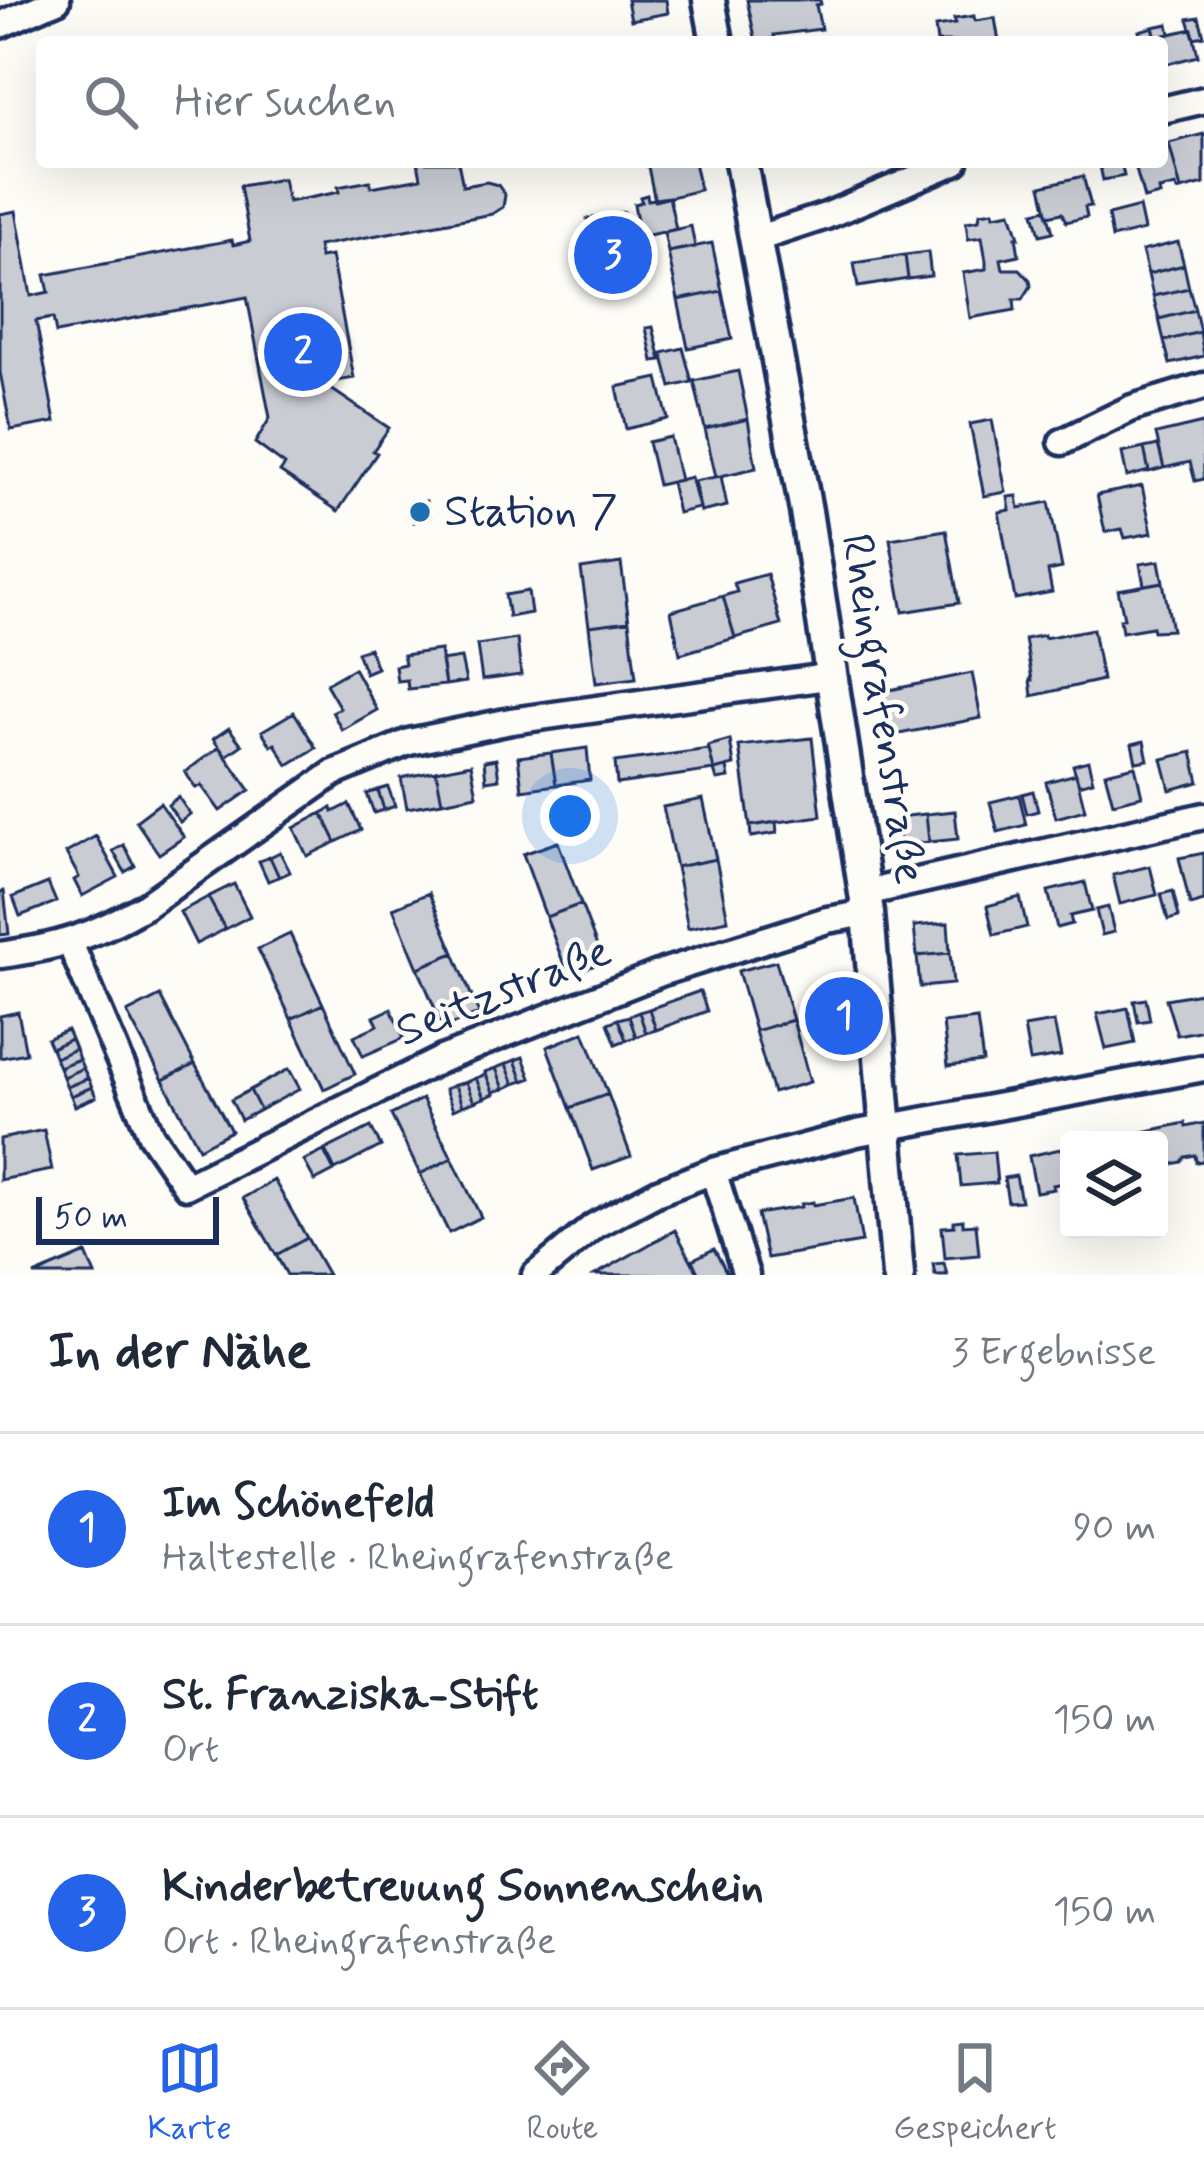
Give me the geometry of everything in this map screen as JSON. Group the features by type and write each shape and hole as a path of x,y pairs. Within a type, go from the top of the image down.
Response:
{"street":[{"path":"0,26 57,0"},
{"path":"709,0 716,36"},
{"path":"1168,109 1204,100"},
{"name":"Rheingrafenstraße","path":"742,168 834,676 867,903 898,1275"},
{"path":"756,239 940,168"},
{"path":"1062,442 1132,407 1204,386"},
{"path":"0,955 70,943 112,925 334,773 409,742 511,721 834,676"},
{"name":"Seitzstraße","path":"70,943 151,1135 186,1186 442,1059 663,973 867,903 1204,816"},
{"path":"536,1275 594,1226 658,1192 713,1171 857,1133 1204,1068"},
{"path":"713,1171 746,1275"}],"building":[{"path":"627,0 666,0 668,13 631,20"},
{"path":"747,0 820,0 816,5 821,29 755,36"},
{"path":"1199,17 1204,36 1194,38 1188,19"},
{"path":"995,18 998,36 936,36 935,27 955,24 954,19"},
{"path":"1168,24 1170,34 1156,36 1153,27"},
{"path":"1153,27 1155,36 1140,36 1139,31"},
{"path":"1192,29 1198,56 1168,64 1168,36 1160,36"},
{"path":"1204,134 1204,184 1181,190 1169,143"},
{"path":"1168,143 1181,190 1176,186 1159,190 1160,195 1144,199 1136,168 1168,168"},
{"path":"419,168 459,168 463,186 498,185 505,195 503,207 492,214 318,246 320,258 331,256 354,378 325,385 389,428 338,511 280,472 285,465 255,443 270,418 247,297 56,333 53,318 36,321 55,422 11,430 0,372 0,214 16,211 31,296 49,292 45,275 232,240 233,245 250,241 240,186 283,179 288,202 370,181 371,187 421,178"},
{"path":"648,168 695,168 700,190 655,201"},
{"path":"1100,168 1122,168 1124,176 1103,180"},
{"path":"1083,176 1091,206 1085,207 1087,217 1066,222 1062,213 1048,216 1041,186"},
{"path":"647,195 648,200 669,197 676,229 640,237 634,204"},
{"path":"1139,207 1144,230 1112,238 1108,215"},
{"path":"1046,209 1053,232 1040,235 1034,212"},
{"path":"993,211 994,215 1011,212 1019,237 1019,255 1001,259 1003,269 1020,269 1031,286 1023,299 1014,299 1015,310 970,318 963,273 986,269 986,261 982,237 968,239 966,222"},
{"path":"624,212 638,291 601,297 587,219"},
{"path":"691,226 695,247 668,252 664,232"},
{"path":"1178,242 1184,265 1148,274 1142,251"},
{"path":"712,243 722,291 678,300 668,252"},
{"path":"928,252 931,276 908,279 905,255"},
{"path":"905,255 908,279 858,287 854,263"},
{"path":"1184,265 1189,288 1153,296 1148,274"},
{"path":"1189,288 1195,310 1159,319 1153,296"},
{"path":"722,291 732,339 688,348 678,300"},
{"path":"1195,310 1200,332 1164,341 1159,319"},
{"path":"653,327 661,360 653,361 646,328"},
{"path":"1200,332 1204,356 1170,364 1164,341"},
{"path":"683,348 692,382 671,387 662,353"},
{"path":"738,371 748,419 705,429 694,381"},
{"path":"658,378 668,419 626,429 617,387"},
{"path":"748,419 756,468 716,477 705,429"},
{"path":"992,420 1006,492 984,496 970,424"},
{"path":"1203,423 1204,479 1195,481 1190,462 1164,468 1156,434"},
{"path":"670,437 680,480 658,485 648,442"},
{"path":"1158,445 1164,468 1149,472 1144,448"},
{"path":"1144,448 1149,471 1127,477 1122,453"},
{"path":"721,476 727,506 701,512 694,481"},
{"path":"691,477 699,508 678,513 671,482"},
{"path":"1142,486 1152,533 1125,538 1122,529 1105,532 1097,495"},
{"path":"1017,496 1019,508 1049,502 1062,568 1048,571 1052,592 1015,599 999,512 1010,510 1008,497"},
{"name":"Station 7","path":"426,501 430,517 414,522 409,506"},
{"path":"946,530 959,603 903,612 890,539"},
{"path":"1159,561 1163,582 1144,585 1140,564"},
{"path":"621,563 629,621 589,626 581,569"},
{"path":"767,574 781,625 735,638 723,596 737,592 734,583"},
{"path":"1163,582 1172,630 1153,631 1152,627 1122,632 1118,590"},
{"path":"528,591 531,613 509,617 505,595"},
{"path":"723,596 735,638 680,654 671,611"},
{"path":"629,621 636,678 596,683 589,626"},
{"path":"1093,629 1102,680 1032,696 1025,639"},
{"path":"517,639 521,675 482,680 477,645"},
{"path":"369,648 377,668 365,673 357,652"},
{"path":"440,650 445,685 408,689 407,680 397,681 395,666 405,664 403,655"},
{"path":"461,658 466,682 445,685 441,661"},
{"path":"354,668 377,710 342,730 332,712 340,708 326,684"},
{"path":"972,673 981,718 889,736 880,692"},
{"path":"294,712 316,748 288,765 262,731"},
{"path":"229,728 242,745 226,756 213,739"},
{"path":"812,738 821,816 750,826 739,746"},
{"path":"730,740 734,765 714,770 708,746"},
{"path":"1144,741 1148,760 1136,762 1132,744"},
{"path":"219,747 250,790 220,811 185,772"},
{"path":"587,748 590,780 556,785 551,753"},
{"path":"709,749 714,770 617,784 615,762"},
{"path":"1192,752 1199,782 1170,790 1162,759"},
{"path":"551,753 556,785 522,790 518,757"},
{"path":"496,759 499,779 486,781 484,761"},
{"path":"1088,761 1093,781 1079,785 1073,765"},
{"path":"471,764 477,795 442,802 436,771"},
{"path":"1135,766 1142,796 1113,803 1105,773"},
{"path":"727,767 729,778 717,780 714,770"},
{"path":"436,771 442,802 407,808 401,778"},
{"path":"1076,774 1085,810 1056,818 1046,782"},
{"path":"388,787 395,806 384,810 378,790"},
{"path":"378,790 384,810 374,813 367,794"},
{"path":"1033,791 1038,811 1027,814 1022,794"},
{"path":"1019,795 1026,825 998,832 990,802"},
{"path":"178,797 190,814 180,822 168,805"},
{"path":"703,799 716,859 676,867 663,807"},
{"path":"160,803 184,837 159,854 136,821"},
{"path":"349,804 361,830 336,842 322,813"},
{"path":"955,811 958,839 929,842 926,814"},
{"path":"322,813 336,842 307,856 294,828"},
{"path":"926,814 929,842 900,845 897,817"},
{"path":"776,822 777,833 751,837 750,826"},
{"path":"96,836 118,877 82,896 74,880 79,877 66,853"},
{"path":"558,842 581,904 546,917 523,854"},
{"path":"124,845 135,866 125,872 113,851"},
{"path":"280,852 290,872 279,877 270,857"},
{"path":"1204,853 1204,901 1190,905 1179,858"},
{"path":"270,857 279,877 268,881 259,861"},
{"path":"716,859 728,920 688,928 676,867"},
{"path":"1150,866 1157,895 1120,904 1113,875"},
{"path":"1085,882 1092,911 1070,916 1072,924 1057,928 1048,891"},
{"path":"48,883 56,902 20,916 13,897"},
{"path":"234,884 250,916 225,929 208,897"},
{"path":"4,891 9,934 0,935 0,892"},
{"path":"1173,891 1179,917 1168,920 1161,894"},
{"path":"429,893 454,953 418,968 393,908"},
{"path":"208,897 225,929 196,944 180,912"},
{"path":"1020,897 1027,927 994,935 987,906"},
{"path":"581,904 603,962 568,975 546,917"},
{"path":"1108,907 1114,932 1102,935 1096,910"},
{"path":"948,923 950,953 917,956 914,926"},
{"path":"290,934 323,1004 291,1019 258,949"},
{"path":"454,953 479,1014 443,1028 418,968"},
{"path":"950,953 953,984 920,987 917,956"},
{"path":"776,961 793,1020 755,1031 738,971"},
{"path":"700,991 707,1011 656,1030 649,1009"},
{"path":"1200,993 1204,1030 1177,1035 1166,999"},
{"path":"160,996 195,1064 163,1080 127,1013"},
{"path":"1146,999 1150,1020 1138,1022 1134,1001"},
{"path":"323,1004 355,1074 324,1089 291,1019"},
{"path":"1128,1008 1135,1043 1106,1049 1097,1014"},
{"path":"391,1009 404,1038 363,1056 354,1036 378,1025 374,1017"},
{"path":"649,1009 656,1030 646,1033 639,1012"},
{"path":"18,1012 26,1053 0,1058 0,1016"},
{"path":"639,1012 646,1033 636,1037 629,1016"},
{"path":"629,1016 636,1037 626,1040 618,1019"},
{"path":"618,1019 626,1040 616,1044 608,1023"},
{"path":"977,1019 983,1062 948,1066 943,1023"},
{"path":"793,1020 810,1082 773,1093 755,1031"},
{"path":"1054,1022 1061,1056 1030,1061 1024,1027"},
{"path":"67,1030 71,1039 51,1048 47,1039"},
{"path":"584,1032 608,1094 570,1108 547,1047"},
{"path":"71,1039 75,1049 55,1058 51,1048"},
{"path":"75,1049 79,1059 59,1067 55,1058"},
{"path":"523,1057 531,1078 523,1081 515,1060"},
{"path":"79,1059 83,1068 63,1077 59,1067"},
{"path":"515,1060 523,1081 514,1084 506,1064"},
{"path":"195,1064 231,1131 199,1148 163,1080"},
{"path":"506,1064 514,1084 504,1089 496,1068"},
{"path":"83,1068 88,1078 67,1087 63,1077"},
{"path":"496,1068 504,1089 493,1092 485,1072"},
{"path":"289,1069 300,1089 260,1110 250,1090"},
{"path":"486,1074 494,1094 484,1098 476,1078"},
{"path":"88,1078 92,1087 71,1096 67,1087"},
{"path":"476,1078 484,1098 474,1102 466,1082"},
{"path":"466,1082 474,1102 462,1106 455,1085"},
{"path":"455,1085 462,1106 453,1110 445,1089"},
{"path":"92,1087 96,1097 75,1106 71,1096"},
{"path":"250,1090 260,1110 241,1120 231,1100"},
{"path":"608,1094 631,1156 593,1170 570,1108"},
{"path":"422,1099 452,1158 420,1174 391,1115"},
{"path":"1204,1123 1204,1161 1196,1162 1195,1155 1168,1165 1168,1131 1147,1131"},
{"path":"371,1127 381,1146 335,1170 325,1150"},
{"path":"44,1130 52,1170 0,1180 0,1139"},
{"path":"1060,1149 1060,1184 1036,1192 1029,1156"},
{"path":"324,1151 334,1171 315,1181 304,1161"},
{"path":"994,1152 997,1183 961,1186 958,1155"},
{"path":"452,1158 481,1217 449,1233 420,1174"},
{"path":"1016,1176 1021,1201 1008,1202 1004,1178"},
{"path":"274,1180 307,1238 276,1255 243,1198"},
{"path":"854,1198 862,1242 767,1258 757,1214"},
{"path":"963,1220 963,1225 976,1224 979,1255 945,1258 942,1227"},
{"path":"675,1230 699,1275 595,1275"},
{"path":"307,1238 328,1275 287,1275 276,1255"},
{"path":"714,1249 728,1275 699,1275 692,1260"},
{"path":"86,1253 95,1275 34,1275"},
{"path":"944,1263 947,1275 935,1275 933,1264"}],"place":[{"name":"Kinderbetreuung Sonnenschein","path":"613,255"},
{"name":"St. Franziska-Stift","path":"303,352"},
{"name":"Station 7","path":"420,512"},
{"name":"Im Schönefeld","path":"844,1016"}]}
